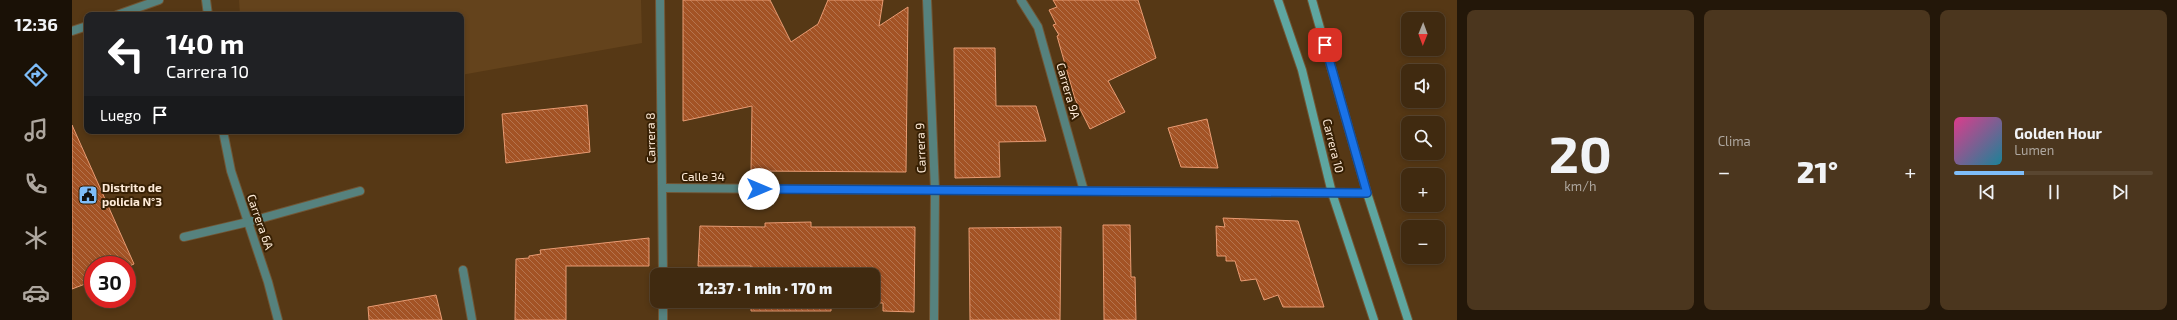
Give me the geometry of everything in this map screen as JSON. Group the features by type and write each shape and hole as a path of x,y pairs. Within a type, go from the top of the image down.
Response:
{"main road":[{"name":"Carrera 10","path":"1278,0 1302,70 1332,193 1374,320"},
{"name":"Carrera 10","path":"1312,0 1367,193 1408,320"}],"street":[{"path":"125,12 159,0"},
{"path":"206,0 208,12"},
{"name":"Carrera 8","path":"660,0 663,268"},
{"name":"Carrera 9","path":"927,0 935,190 934,320"},
{"name":"Carrera 9A","path":"1021,0 1038,27 1084,191"},
{"path":"72,31 84,27"},
{"name":"Carrera 6A","path":"224,134 231,172 278,320"},
{"name":"Calle 34","path":"663,188 1367,193"},
{"path":"184,237 248,222 360,192"},
{"path":"463,270 472,320"},
{"path":"663,308 663,320"}],"shaded area":[{"path":"239,0 641,0 642,43 464,74 464,12 240,12"}],"building":[{"path":"683,0 770,0 791,42 818,24 828,0 883,0 879,26 908,7 906,172 751,171 752,106 683,121"},
{"path":"1053,0 1138,0 1156,58 1108,81 1125,112 1090,129 1075,99 1057,36 1059,35 1053,25 1056,24 1049,10 1057,7"},
{"path":"954,48 995,48 996,106 1036,106 1046,141 999,142 1000,177 955,178"},
{"path":"587,105 590,152 506,163 502,114"},
{"path":"1207,119 1218,168 1181,167 1168,128"},
{"name":"Distrito de policia N°3","path":"72,125 130,256 84,256 84,284 72,289"},
{"path":"1223,218 1298,221 1324,307 1283,307 1278,295 1264,300 1256,279 1241,281 1235,261 1226,261 1226,256 1217,256 1216,226 1225,227"},
{"path":"811,222 811,227 915,227 914,312 883,311 883,303 880,303 880,268 751,268 751,266 698,266 700,226 765,227 765,223"},
{"path":"1103,225 1130,225 1131,277 1135,277 1136,320 1104,320"},
{"path":"1061,227 1060,320 970,320 969,228"},
{"path":"649,238 649,266 566,266 566,320 515,320 516,259 529,258 529,256 541,254 540,250"},
{"path":"436,295 442,320 369,320 368,307"},
{"path":"751,308 831,308 831,311 751,311"}],"place":[{"name":"Distrito de policia N°3","path":"88,195"}],"route":[{"path":"759,189 1367,193 1325,45"}]}
